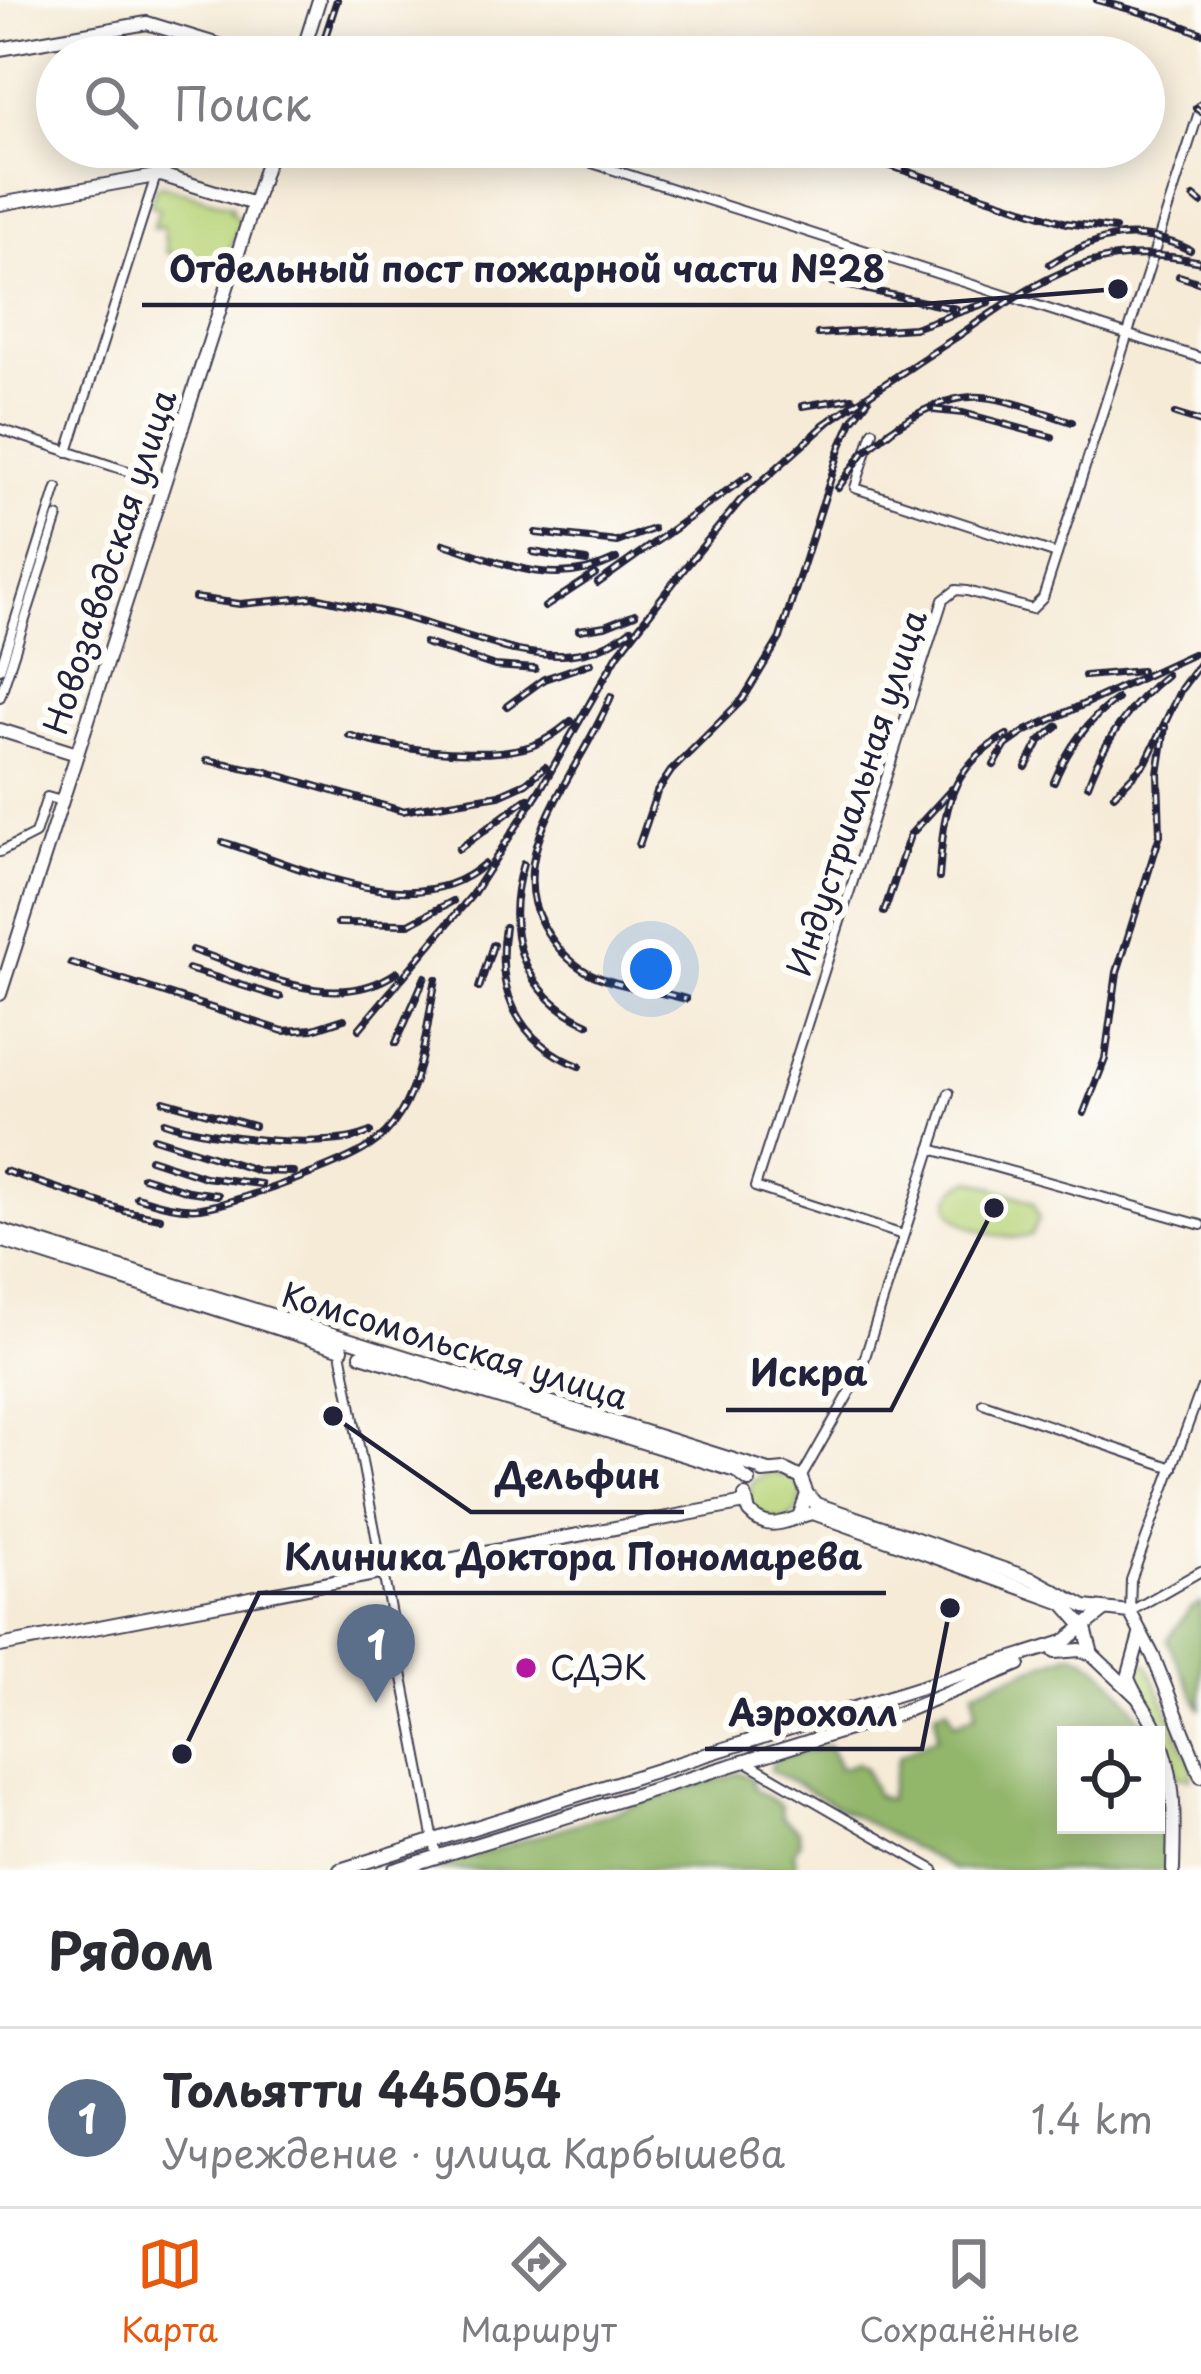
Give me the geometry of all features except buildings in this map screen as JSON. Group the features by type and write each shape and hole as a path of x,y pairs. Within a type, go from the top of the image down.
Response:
{"main road":[{"path":"308,36 319,0"},
{"path":"71,36 147,22 191,36"},
{"path":"0,49 36,42"},
{"name":"Новозаводская улица","path":"0,994 265,168"},
{"path":"0,207 161,175 253,207"},
{"path":"56,196 154,182 234,201"},
{"path":"0,730 77,754"},
{"name":"Комсомольская улица","path":"0,1230 124,1275 599,1424 736,1471 749,1481"},
{"name":"Комсомольская улица","path":"0,1240 50,1251"},
{"name":"Комсомольская улица","path":"599,1424 769,1471"},
{"path":"1136,1696 1095,1658 1085,1628 1053,1594 813,1513 780,1525 768,1524 756,1519 745,1503 749,1481 769,1471 785,1470 801,1478 816,1504 1053,1594 1084,1606 1130,1612 1201,1775"},
{"path":"799,1517 807,1494"},
{"path":"0,1646 745,1503"},
{"path":"394,1870 918,1707 985,1672 1064,1642 1105,1610"},
{"path":"1140,1628 1140,1643 1128,1672 1167,1758 1175,1810 1173,1870"},
{"path":"340,1870 784,1731 1069,1649 1119,1664 1133,1657 1150,1661 1158,1674"},
{"path":"784,1731 790,1747"},
{"path":"581,1796 586,1811"}],"street":[{"name":"Индустриальная улица","path":"903,1235 755,1187 943,600 956,590 967,591 1032,609 1043,598 1201,106"},
{"path":"608,168 1201,358"},
{"path":"68,452 154,182"},
{"path":"0,429 164,484"},
{"path":"873,431 855,488 1058,554"},
{"path":"0,669 57,488"},
{"path":"0,697 58,517"},
{"path":"0,852 35,834 47,796 61,801"},
{"path":"801,1478 859,1376 949,1093"},
{"path":"931,1149 1201,1225"},
{"path":"341,1344 436,1857"},
{"path":"1105,1610 1121,1598 1131,1580 1201,1389"},
{"path":"983,1403 1173,1468"},
{"path":"1130,1612 1201,1571"},
{"path":"1130,1612 1131,1580"},
{"path":"746,1762 934,1870"},
{"path":"866,1844 872,1835"}],"green space":[{"path":"161,185 233,207 230,211 240,221 224,271 167,252 163,226 153,228 159,208 150,205"},
{"path":"974,1180 1033,1202 1039,1219 1031,1235 995,1235 953,1214 952,1195"},
{"path":"768,1473 793,1476 803,1492 797,1512 784,1520 759,1517 747,1499 753,1481"},
{"path":"1201,1603 1201,1710 1167,1640 1190,1609"},
{"path":"1072,1653 1107,1675 1144,1726 1057,1726 1057,1834 1165,1834 1166,1870 955,1870 770,1770 775,1758 829,1746 840,1769 857,1763 866,1770 876,1795 888,1800 899,1756 937,1737 936,1712 947,1706 955,1723 976,1714 974,1690"},
{"path":"1138,1660 1148,1665 1193,1768 1191,1779 1176,1775 1165,1750 1165,1726 1154,1726 1135,1682"},
{"path":"737,1773 751,1778 754,1788 781,1806 782,1817 799,1830 800,1842 794,1852 797,1870 430,1870"}],"railway":[{"path":"325,36 337,0"},
{"path":"1097,0 1172,21"},
{"path":"1156,16 1201,33"},
{"path":"1196,108 1201,112"},
{"path":"897,168 1066,223 1115,229"},
{"path":"1194,197 1201,203"},
{"path":"1050,264 1118,236 1153,237 1190,250"},
{"path":"823,425 1014,299 1069,270 1129,256 1201,262"},
{"path":"1179,276 1201,283"},
{"path":"832,282 956,309"},
{"path":"818,334 914,328 989,302"},
{"path":"889,431 939,404 979,397 1072,422"},
{"path":"803,406 852,398"},
{"path":"639,845 657,792 671,771 743,699 780,638 841,446 868,400"},
{"path":"934,410 1052,437"},
{"path":"1175,414 1201,422"},
{"path":"359,1029 472,895 618,654 740,501 834,417"},
{"path":"838,488 863,453 899,424"},
{"path":"598,583 749,475"},
{"path":"536,533 617,542 653,529"},
{"path":"444,544 550,573 593,568 616,559"},
{"path":"533,552 586,561"},
{"path":"545,607 595,574"},
{"path":"195,598 240,604 315,597 397,615 513,650"},
{"path":"579,630 635,614"},
{"path":"501,647 535,654 585,652 631,629"},
{"path":"425,643 495,666 535,669"},
{"path":"994,765 1006,745 1026,731 1193,654"},
{"path":"1114,795 1146,762 1181,689 1201,662"},
{"path":"507,706 544,679 591,663"},
{"path":"1085,676 1141,671"},
{"path":"1088,785 1120,725 1166,675"},
{"path":"611,696 539,838 532,868 533,897 552,939 580,968 609,981 686,999"},
{"path":"1054,782 1080,736 1117,699"},
{"path":"349,735 414,749 491,752 537,744 571,721"},
{"path":"1026,767 1039,742 1058,726"},
{"path":"1084,1113 1105,1059 1117,972 1160,835 1158,774 1165,727"},
{"path":"939,878 946,814 960,779 986,748 1007,735"},
{"path":"207,760 402,811 499,795 526,783 545,767"},
{"path":"884,912 910,835 952,789"},
{"path":"459,849 528,798"},
{"path":"223,842 321,876 392,891 425,890 456,882 484,864"},
{"path":"523,864 515,913 523,958 547,996 588,1024"},
{"path":"338,923 409,924 453,901"},
{"path":"505,927 504,972 515,1011 540,1043 579,1066"},
{"path":"479,988 493,945"},
{"path":"192,950 269,978 322,990 373,985 397,972"},
{"path":"71,963 283,1031 313,1029 344,1019"},
{"path":"188,969 280,997"},
{"path":"396,1043 425,977"},
{"path":"137,1197 185,1208 217,1205 312,1173 373,1144 397,1119 415,1082 436,979"},
{"path":"164,1101 254,1126"},
{"path":"164,1122 208,1133 299,1142 370,1132"},
{"path":"154,1138 259,1171 293,1172"},
{"path":"150,1159 205,1177 261,1184"},
{"path":"5,1171 160,1218"},
{"path":"143,1177 218,1195"}],"place":[{"name":"Отдельный пост пожарной части №28","path":"1118,289"},
{"name":"Искра","path":"994,1208"},
{"name":"Дельфин","path":"333,1416"},
{"name":"Аэрохолл","path":"950,1608"},
{"name":"СДЭК","path":"526,1668"},
{"name":"Тольятти 445054","path":"376,1703"},
{"name":"Клиника Доктора Пономарева","path":"182,1754"}]}
